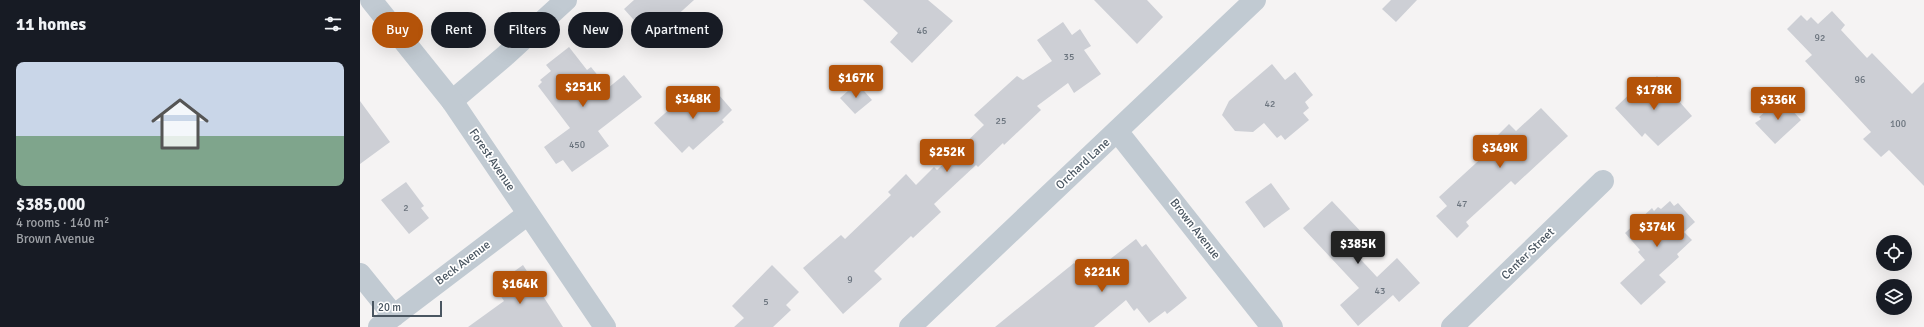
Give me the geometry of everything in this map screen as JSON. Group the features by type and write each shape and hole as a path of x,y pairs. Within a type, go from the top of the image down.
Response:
{"street":[{"name":"Forest Avenue","path":"371,0 452,101 605,327"},
{"path":"452,101 506,56 566,0"},
{"name":"Orchard Lane","path":"910,327 1255,0"},
{"name":"Brown Avenue","path":"1117,132 1272,327"},
{"name":"Center Street","path":"1452,327 1603,181"},
{"name":"Beck Avenue","path":"386,322 528,214"},
{"path":"360,274 386,322"}],"building":[{"path":"634,0 694,0 681,12 631,12 631,17 624,9"},
{"path":"863,0 928,0 953,21 912,63 890,42 898,33"},
{"path":"1094,0 1147,0 1163,17 1137,44"},
{"path":"1391,0 1417,0 1396,22 1382,9"},
{"path":"1832,11 1845,25 1841,30 1867,58 1872,53 1912,94 1924,82 1924,186 1889,150 1881,157 1863,139 1871,132 1805,61 1812,55 1787,29 1801,15 1807,21 1811,17 1818,24"},
{"path":"1063,22 1072,35 1080,29 1091,46 1084,50 1101,74 1074,93 1068,83 1037,106 1041,110 1004,145 1003,143 978,167 976,165 934,204 941,212 913,238 911,236 874,271 882,279 843,314 803,268 841,235 845,239 891,195 888,192 906,174 916,185 934,167 937,170 984,125 974,115 1017,76 1023,80 1052,61 1037,40"},
{"path":"568,48 570,48 587,70 591,67 608,88 624,75 642,97 598,131 609,146 572,172 563,160 556,164 544,147 570,128 538,86 542,82 540,80 551,71 546,65"},
{"path":"1272,64 1285,80 1295,72 1313,95 1305,102 1309,108 1303,113 1309,120 1285,140 1281,135 1277,138 1264,123 1253,132 1235,131 1222,115 1229,101"},
{"path":"1657,76 1692,116 1658,146 1645,133 1642,137 1615,108 1644,80 1648,85"},
{"path":"857,83 872,100 855,114 840,98"},
{"path":"693,88 708,105 719,95 732,110 722,120 724,122 693,150 689,146 682,153 654,123"},
{"path":"1781,98 1801,120 1775,144 1755,123 1761,119 1759,117"},
{"path":"360,101 390,142 360,164"},
{"path":"1541,108 1568,136 1515,185 1511,181 1466,222 1469,226 1457,238 1436,216 1447,206 1439,197 1500,141 1496,137 1509,124 1516,131"},
{"path":"406,182 424,206 421,208 429,218 409,234 381,200"},
{"path":"1271,183 1290,209 1264,228 1245,202"},
{"path":"1332,201 1365,236 1351,249 1377,277 1397,258 1420,283 1399,302 1393,295 1358,326 1340,305 1359,288 1303,228"},
{"path":"1670,201 1674,206 1678,203 1695,222 1684,232 1692,240 1677,254 1679,257 1659,275 1666,282 1641,305 1620,283 1645,260 1638,252 1640,250 1625,233 1652,208 1654,211 1658,207 1661,209"},
{"path":"1136,239 1142,247 1146,244 1187,298 1167,314 1165,311 1149,323 1137,308 1134,311 1126,300 1094,327 995,327 1074,263 1086,278"},
{"path":"523,265 563,327 468,327 504,301 494,286"},
{"path":"772,265 799,292 786,305 791,310 773,327 734,327 744,318 732,306"}]}
